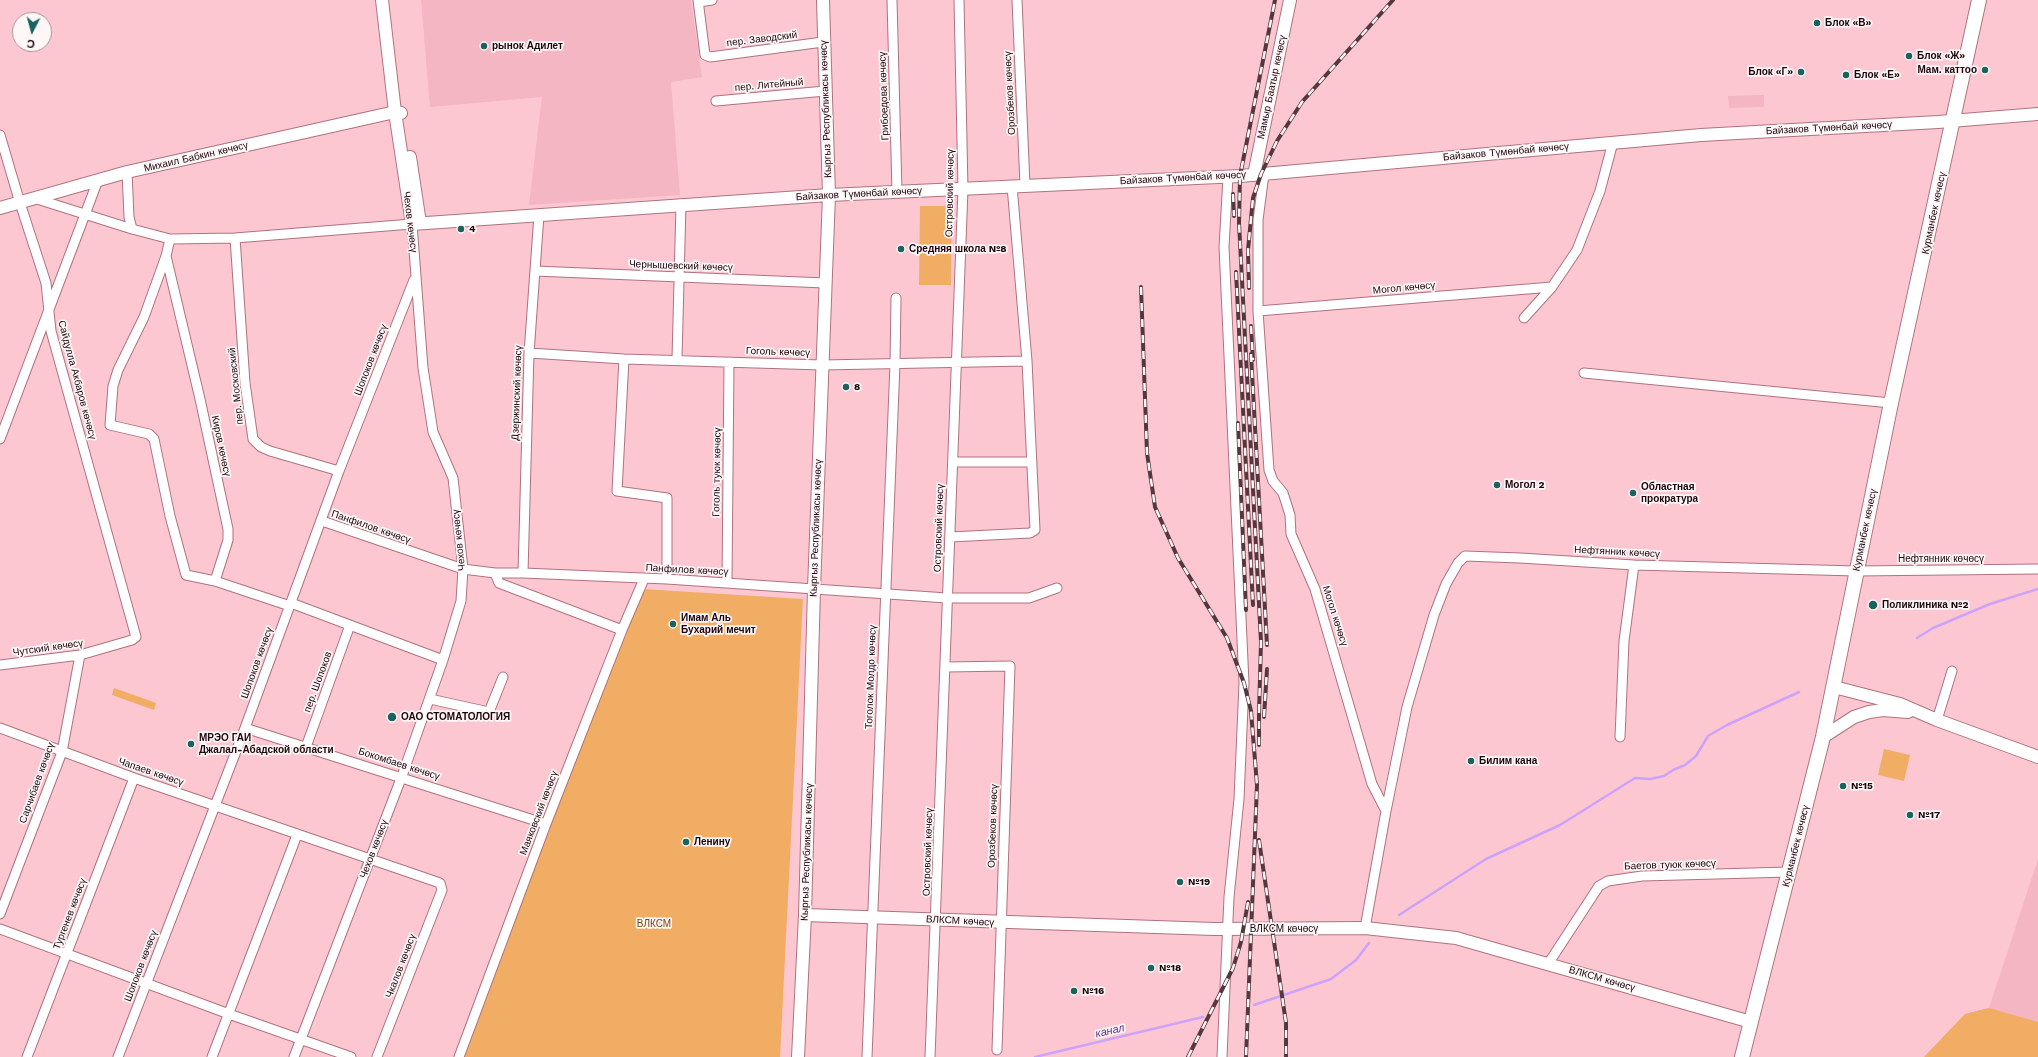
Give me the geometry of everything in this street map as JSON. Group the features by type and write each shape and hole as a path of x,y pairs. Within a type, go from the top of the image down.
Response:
{"main road":[{"name":"Чехов көчөсү","path":"382,0 416,224"},
{"name":"Чехов көчөсү","path":"389,0 399,113"},
{"name":"Кыргыз Республикасы көчөсү","path":"798,1057 805,915 814,589 829,194 823,42 823,0"},
{"name":"Мамыр Баатыр көчөсү","path":"1259,174 1290,0"},
{"name":"Курманбек көчөсү","path":"1742,1057 1823,737 1891,403 1954,121 1979,0"},
{"name":"Михаил Бабкин көчөсү","path":"0,208 37,199 127,172 399,113"},
{"name":"Байзаков Түмөнбай көчөсү","path":"416,224 829,194 1228,177 1613,142 1954,121 2038,114"},
{"path":"1834,687 1900,704 1921,714 2038,757"},
{"path":"1823,737 1854,718 1869,712 1883,710 1921,714"},
{"name":"ВЛКСМ көчөсү","path":"805,915 936,919 1000,923 1227,929 1365,928 1456,938 1752,1022"}],"street":[{"path":"698,1 712,0"},
{"name":"Грибоедова көчөсү","path":"892,0 897,192"},
{"name":"Островский көчөсү","path":"930,1057 946,667 962,189 959,0"},
{"name":"Орозбеков көчөсү","path":"1016,0 1025,186"},
{"name":"пер. Заводский","path":"698,1 705,55 710,57 823,42"},
{"name":"пер. Литейный","path":"716,101 825,91"},
{"name":"Сайдулла Акбаров көчөсү","path":"0,135 46,283 51,331 134,630"},
{"path":"1524,318 1552,287 1577,250 1600,191 1613,142"},
{"path":"127,172 132,229"},
{"name":"Могол көчөсү","path":"1259,174 1258,311 1269,470 1273,481 1283,493 1290,515 1292,534 1315,588 1372,784 1386,811"},
{"path":"1222,1057 1228,897 1239,799 1244,683 1224,247 1228,177"},
{"path":"0,439 98,180"},
{"path":"950,537 1030,533 1035,530 1027,361 1012,186"},
{"path":"37,199 85,215 170,239 235,238 416,224"},
{"path":"677,359 681,204"},
{"name":"Дзержинский көчөсү","path":"523,573 529,354 539,215"},
{"name":"Чехов көчөсү","path":"294,1057 402,776 430,699 461,601 463,569 453,478 433,432 422,368 415,277 416,224"},
{"name":"пер. Московский","path":"235,238 245,383 253,439 261,447 270,451 339,471"},
{"name":"Киров көчөсү","path":"170,239 166,256 200,399 228,529 228,540 215,582"},
{"path":"166,256 144,317 118,370 113,386 110,426 149,434 154,439 170,516 186,575 215,582 290,605 350,625 443,660"},
{"name":"Чернышевский көчөсү","path":"536,271 825,283"},
{"name":"Шопоков көчөсү","path":"118,1057 216,806 322,521 339,471 415,277"},
{"name":"Могол көчөсү","path":"1258,311 1552,287"},
{"name":"Тоголок Молдо көчөсү","path":"867,1057 895,364 896,298"},
{"name":"Гоголь көчөсү","path":"529,354 624,359 677,359 822,365 1027,361"},
{"path":"624,359 617,491 667,498 667,579"},
{"name":"Гоголь туюк көчөсү","path":"727,583 729,362"},
{"path":"1584,373 1891,403"},
{"path":"953,462 1032,462"},
{"name":"Панфилов көчөсү","path":"322,521 463,569 495,573 667,579 948,598 1029,598 1057,588"},
{"name":"Нефтянник көчөсү","path":"1386,811 1407,707 1432,622 1446,584 1458,563 1465,556 1634,565 1856,571 2038,569"},
{"path":"1620,738 1624,641 1634,565"},
{"path":"495,573 499,584 622,630"},
{"name":"Маяковский көчөсү","path":"458,1057 546,824 622,630 644,579"},
{"name":"пер. Шопоков","path":"306,747 350,625"},
{"name":"Чутский көчөсү","path":"0,666 80,655 132,640 136,637 134,630"},
{"name":"Сарчибаев көчөсү","path":"0,914 62,752 80,655"},
{"name":"Орозбеков көчөсү","path":"946,667 1010,666 1000,923 997,1050"},
{"path":"1937,720 1952,671"},
{"path":"430,699 489,712 502,678"},
{"name":"Чапаев көчөсү","path":"0,728 134,778 440,883"},
{"name":"Бокомбаев көчөсү","path":"245,728 402,776 546,824"},
{"name":"Тургенев көчөсү","path":"27,1057 134,778"},
{"path":"1365,928 1386,811"},
{"path":"212,1057 297,835"},
{"name":"Баетов туюк көчөсү","path":"1548,964 1599,886 1608,881 1642,876 1790,872"},
{"name":"Чкалов көчөсү","path":"377,1057 442,890 440,883"},
{"path":"0,929 146,984 351,1057"}],"shaded area":[{"path":"421,0 691,0 702,77 671,82 680,195 529,205 542,97 430,107"},
{"path":"1764,95 1764,107 1729,108 1728,96"},
{"path":"2038,859 2038,1057 1924,1057 1965,1014 1989,1008"}],"green space":[{"path":"920,206 952,206 951,285 919,285"},
{"name":"ВЛКСМ","path":"643,589 803,599 780,1057 460,1057"},
{"path":"114,688 156,703 154,710 112,695"},
{"path":"1884,749 1910,755 1904,781 1878,775"},
{"path":"1989,1008 2038,1022 2038,1057 1924,1057 1965,1014"}],"waterway":[{"path":"1917,638 1933,628 1990,604 2038,589"},
{"path":"1399,915 1486,859 1560,825 1635,778 1650,779 1664,776 1685,765 1696,756 1708,736 1727,725 1799,692"},
{"path":"1254,1005 1331,979 1356,960 1369,943"},
{"name":"канал","path":"1035,1057 1203,1017"}],"railway":[{"path":"1259,712 1261,642 1239,223 1240,176 1275,0"},
{"path":"1249,288 1248,250 1253,198 1261,174 1277,141 1302,102 1393,0"},
{"path":"1233,194 1234,216"},
{"path":"1236,272 1253,605"},
{"path":"1141,287 1147,453 1155,507 1178,558 1227,638 1244,683 1251,711 1257,785 1246,1057"},
{"path":"1251,326 1253,360"},
{"path":"1251,354 1267,645"},
{"path":"1238,423 1246,610"},
{"path":"1264,717 1267,669"},
{"path":"1259,707 1259,745"},
{"path":"1259,840 1286,1023 1286,1057"},
{"path":"1188,1057 1233,968 1241,942 1248,902"}],"place":[{"name":"Блок «В»","path":"1817,23"},
{"name":"рынок Адилет","path":"484,46"},
{"name":"Блок «Ж»","path":"1909,56"},
{"name":"Мам. каттоо","path":"1985,70"},
{"name":"Блок «Г»","path":"1801,72"},
{"name":"Блок «Е»","path":"1846,75"},
{"name":"4","path":"461,229"},
{"name":"Средняя школа №8","path":"901,249"},
{"name":"8","path":"846,387"},
{"name":"Могол 2","path":"1497,485"},
{"name":"Областная прократура","path":"1633,493"},
{"name":"Поликлиника №2","path":"1873,605"},
{"name":"Имам Аль Бухарий мечит","path":"673,624"},
{"name":"ОАО СТОМАТОЛОГИЯ","path":"392,717"},
{"name":"МРЭО ГАИ Джалал-Абадской области","path":"191,744"},
{"name":"Билим кана","path":"1471,761"},
{"name":"№15","path":"1843,786"},
{"name":"№17","path":"1910,815"},
{"name":"Ленину","path":"686,842"},
{"name":"№19","path":"1180,882"},
{"name":"№18","path":"1151,968"},
{"name":"№16","path":"1074,991"}]}
